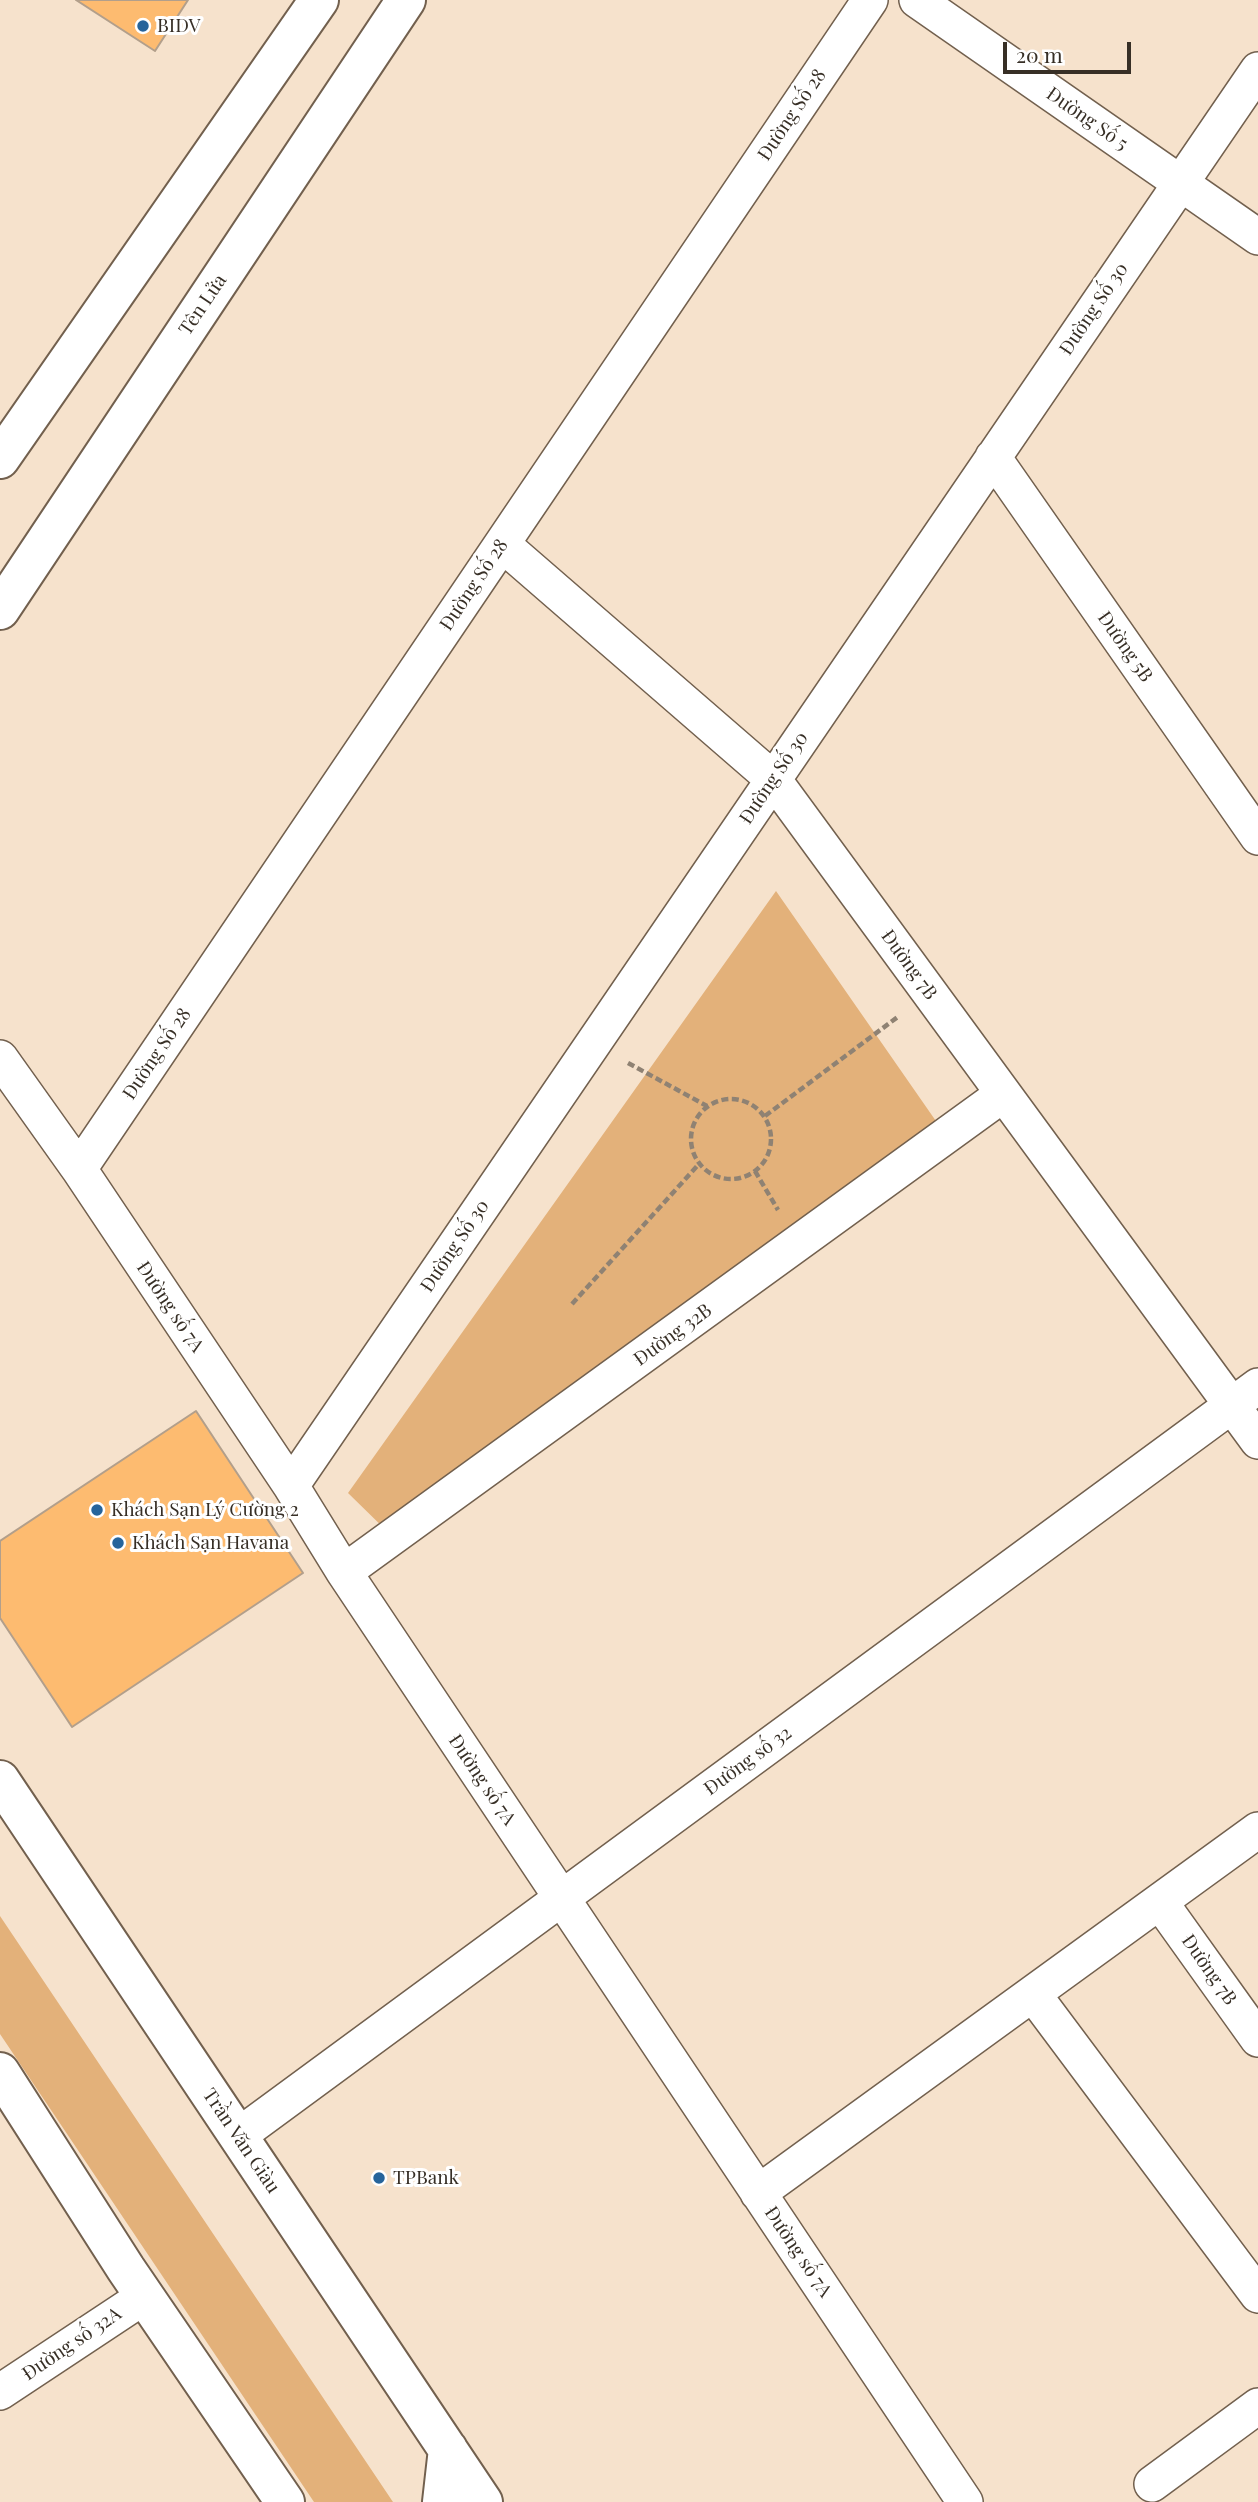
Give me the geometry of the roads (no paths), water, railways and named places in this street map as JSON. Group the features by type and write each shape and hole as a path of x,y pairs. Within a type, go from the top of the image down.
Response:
{"main road":[{"path":"0,459 319,0"},
{"name":"Tên Lửa","path":"0,610 406,0"},
{"name":"Trần Văn Giàu","path":"0,1780 483,2502"},
{"path":"0,2073 145,2296 285,2502"},
{"path":"442,2502 448,2449"}],"street":[{"name":"Đường Số 28","path":"79,1170 870,0"},
{"name":"Đường Số 5","path":"917,0 1258,237"},
{"name":"Đường Số 30","path":"291,1486 1258,69"},
{"name":"Đường 5B","path":"993,457 1258,837"},
{"name":"Đường 7B","path":"502,544 773,779 1002,1095 1245,1395 1258,1441"},
{"name":"Đường số 7A","path":"0,1058 79,1170 291,1486 344,1572 965,2502"},
{"name":"Đường 32B","path":"344,1572 1002,1095"},
{"name":"Đường số 32","path":"238,2136 1245,1395"},
{"path":"758,2193 1258,1830"},
{"name":"Đường 7B","path":"1160,1902 1258,2039"},
{"path":"1033,1994 1258,2295"},
{"name":"Đường số 32A","path":"0,2392 145,2296"},
{"path":"1152,2484 1258,2406"}],"place":[{"name":"BIDV","path":"143,26"},
{"name":"Khách Sạn Lý Cường 2","path":"97,1510"},
{"name":"Khách Sạn Havana","path":"118,1543"},
{"name":"TPBank","path":"379,2178"}]}
